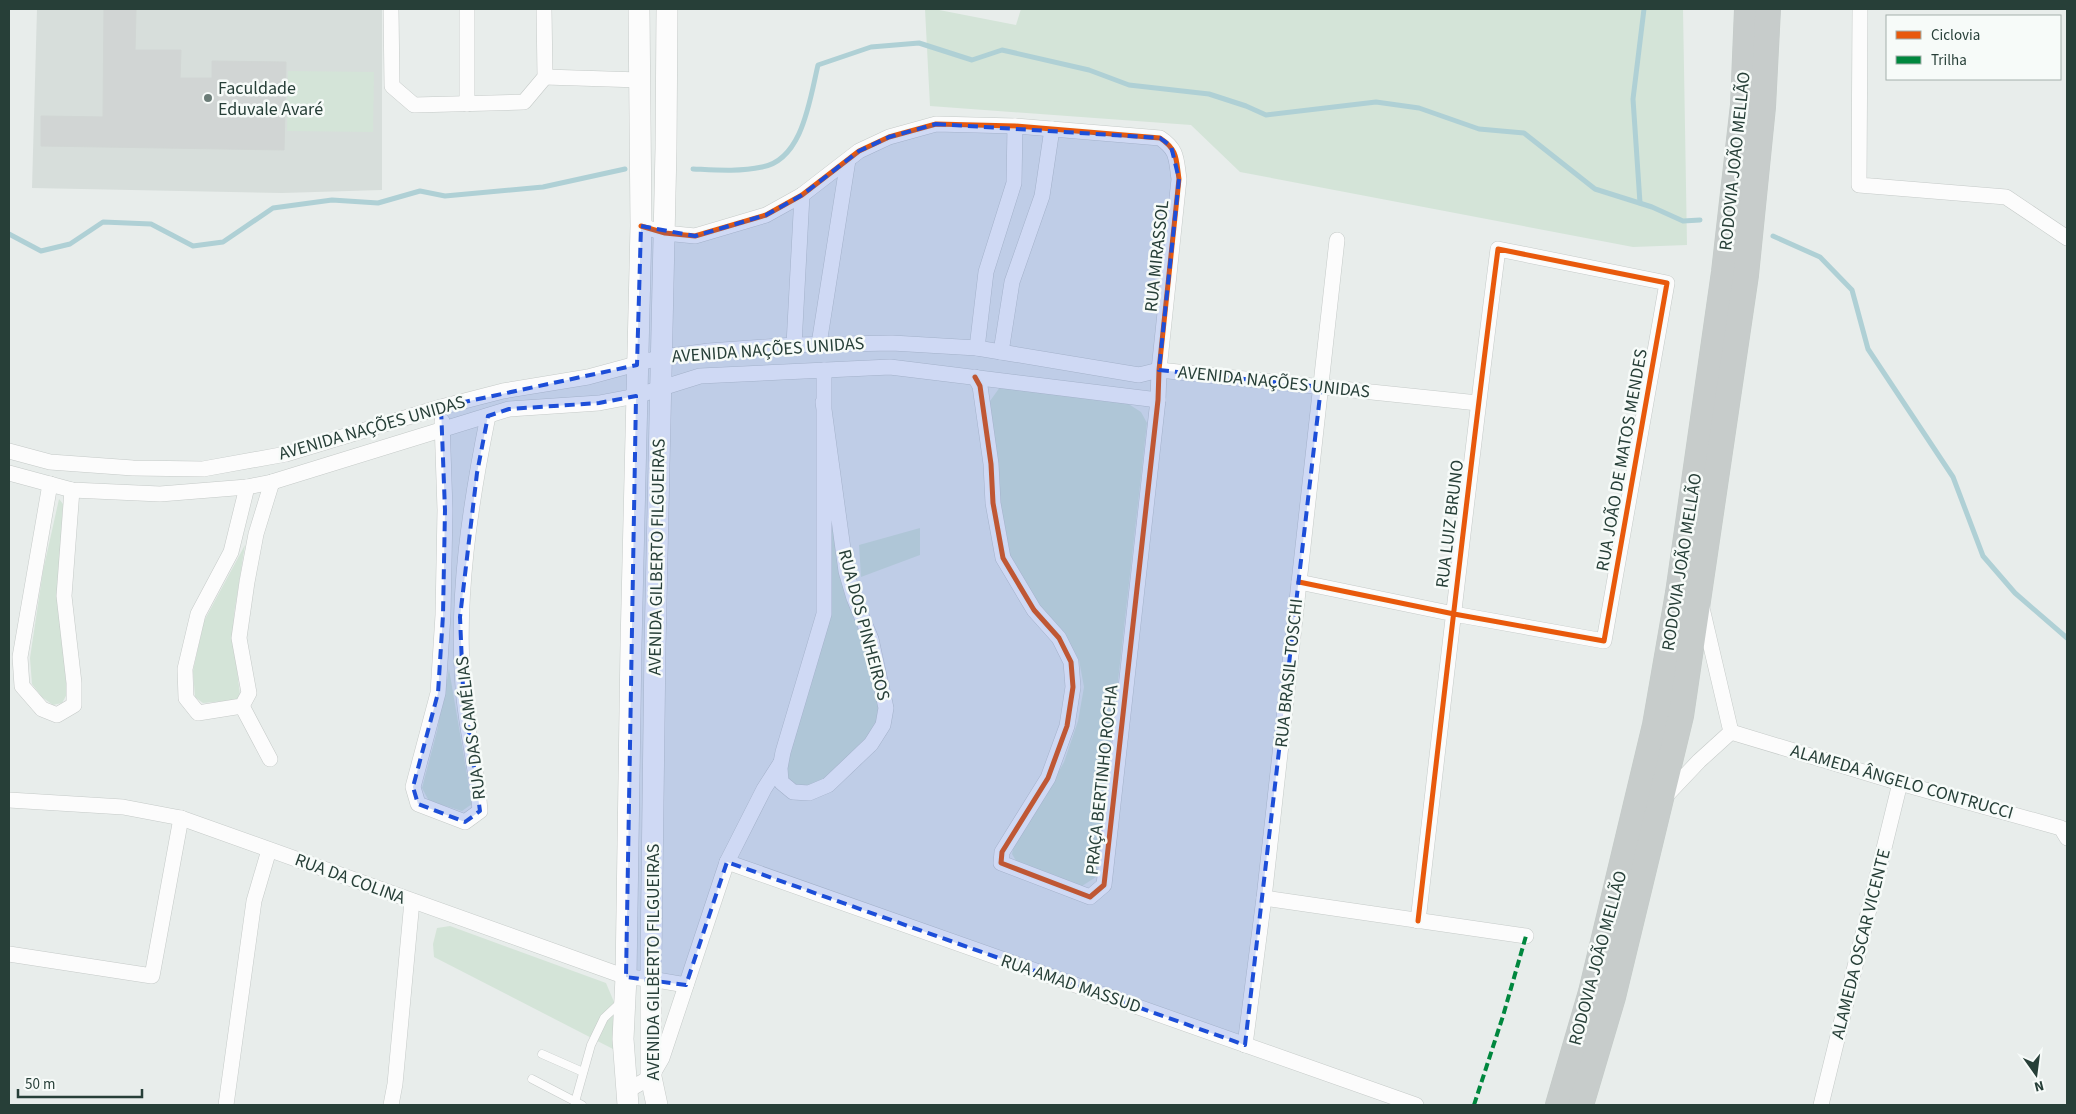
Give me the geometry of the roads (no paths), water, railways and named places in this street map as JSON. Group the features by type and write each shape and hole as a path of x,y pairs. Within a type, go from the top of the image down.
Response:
{"highway":[{"name":"RODOVIA JOÃO MELLÃO","path":"1558,1105 1591,992 1656,726 1678,593 1724,272 1742,105 1747,9"},
{"name":"RODOVIA JOÃO MELLÃO","path":"1581,1105 1613,997 1681,716 1746,275 1763,107 1768,9"}],"main road":[{"path":"639,13 667,14"},
{"name":"AVENIDA GILBERTO FILGUEIRAS","path":"626,1099 623,1039 626,977 631,645 641,226 639,13"},
{"name":"AVENIDA GILBERTO FILGUEIRAS","path":"657,1105 651,1078 655,646 665,233 667,14"},
{"path":"631,645 655,646"}],"street":[{"path":"391,9 392,86 414,105 524,102 545,77 544,9"},
{"path":"467,9 467,104"},
{"path":"1860,9 1859,185 2006,197 2067,238"},
{"path":"545,77 640,80"},
{"path":"641,226 665,233 694,236 766,215 802,195 859,151 889,137 936,124 1052,129 1042,196 1012,282 1001,352"},
{"path":"977,348 986,272 1014,183 1015,126"},
{"name":"RUA MIRASSOL","path":"1052,129 1160,138 1171,146 1176,158 1179,179 1159,370"},
{"path":"819,344 848,160"},
{"path":"794,345 802,195"},
{"name":"RUA BRASIL TOSCHI","path":"1245,1045 1264,898 1337,240"},
{"name":"RUA JOÃO DE MATOS MENDES","path":"1454,614 1604,641 1667,283 1498,250"},
{"name":"RUA LUIZ BRUNO","path":"1418,921 1478,403 1498,250"},
{"name":"AVENIDA NAÇÕES UNIDAS","path":"9,451 50,462 132,468 203,469 286,454 441,407 503,391 588,377 662,358 709,351 819,344 892,342 977,348 1139,375 1159,370 1478,403"},
{"name":"AVENIDA NAÇÕES UNIDAS","path":"9,473 72,490 160,494 247,487 272,482 509,408 599,403 636,396 700,376 890,367 1158,400"},
{"name":"RUA DOS PINHEIROS","path":"823,402 846,571 854,598 871,639 886,708 883,726 871,744 828,786 809,793 793,792 781,782 781,763 824,614 823,402 824,370"},
{"name":"PRAÇA BERTINHO ROCHA","path":"975,377 980,386 991,464 993,503 1003,558 1034,610 1059,638 1071,662 1073,687 1067,726 1048,778 1006,844 1002,852 1001,863 1090,897 1104,886 1158,400 1159,370"},
{"name":"RUA DAS CAMÉLIAS","path":"441,407 445,520 443,615 438,693 413,788 418,804 465,822 480,811 463,688 460,617 477,473 488,416"},
{"path":"242,706 249,693 239,638 256,534 272,482"},
{"path":"50,484 20,657 22,686 42,709 57,715 74,704 74,683 64,596 72,490"},
{"path":"242,706 198,713 186,698 185,669 198,614 231,552 247,487"},
{"path":"1299,582 1454,614"},
{"path":"1660,802 1699,761 1731,732 1700,596"},
{"path":"242,706 270,759"},
{"name":"ALAMEDA ÂNGELO CONTRUCCI","path":"1731,732 1900,783 2061,828 2067,838"},
{"name":"RUA DOS PINHEIROS","path":"651,1078 662,1058 727,862 764,789 781,763"},
{"name":"ALAMEDA OSCAR VICENTE","path":"1821,1105 1900,783"},
{"name":"RUA DA COLINA","path":"9,800 124,807 181,818 626,977 686,985"},
{"path":"9,954 152,976 181,818"},
{"path":"226,1105 254,901 269,850"},
{"name":"RUA AMAD MASSUD","path":"727,862 1416,1105"},
{"path":"1264,898 1526,936"},
{"path":"391,1105 395,1084 412,901"},
{"path":"626,1099 651,1078"}],"lane":[{"path":"532,1079 579,1104 591,1045 604,1018 624,999"},
{"path":"542,1054 584,1072"}],"waterway":[{"path":"1640,203 1633,99 1644,9"},
{"path":"693,169 745,170 776,162 787,153 796,140 808,110 818,65 871,47 919,43 972,60 1002,50 1089,70 1129,85 1209,94 1246,106 1266,115 1376,102 1419,108 1479,129 1524,133 1595,189 1652,207 1683,221 1700,220"},
{"path":"9,234 41,251 70,244 103,222 151,224 193,246 223,242 273,208 332,200 378,203 420,191 445,196 543,187 625,169"},
{"path":"1773,236 1820,257 1852,290 1868,349 1953,477 1983,556 2015,593 2067,638"}],"place":[{"name":"Faculdade Eduvale Avaré","path":"208,98"}]}
